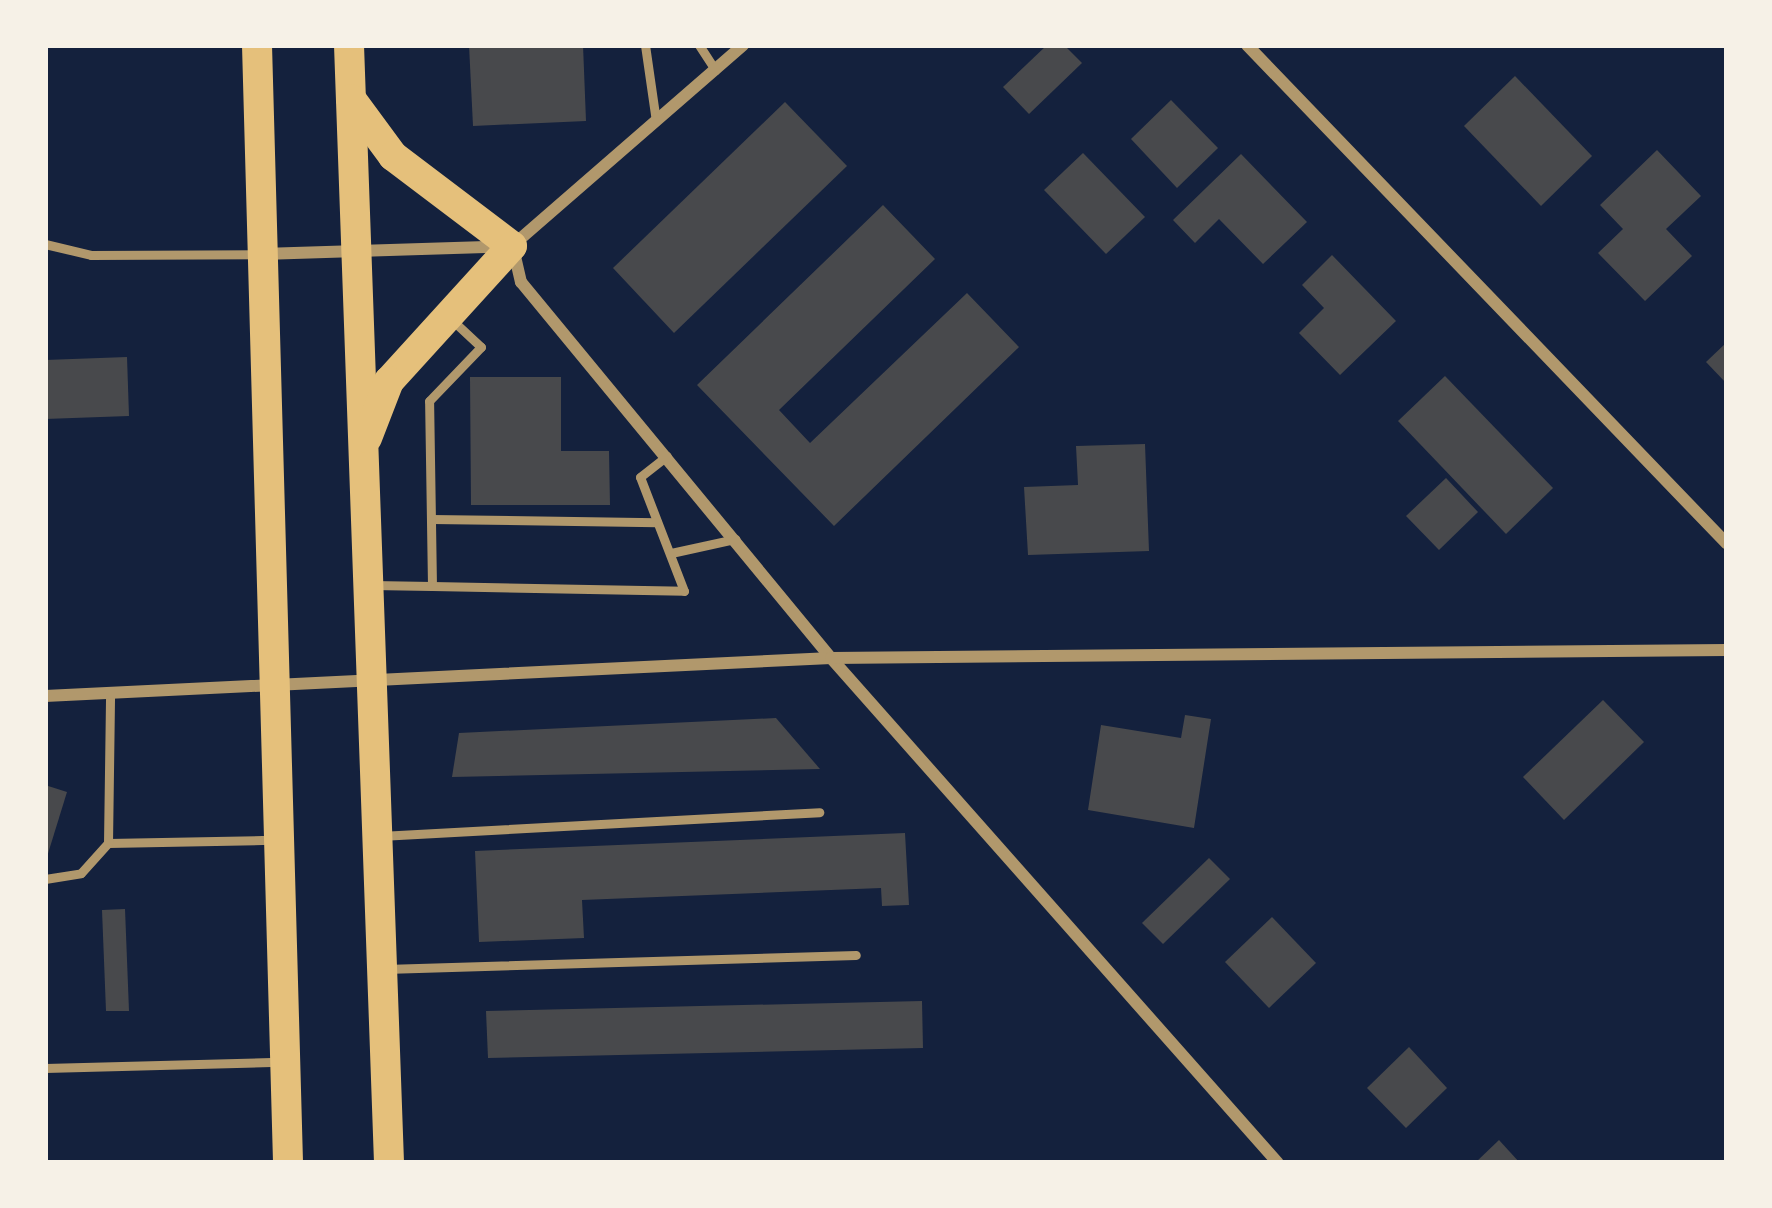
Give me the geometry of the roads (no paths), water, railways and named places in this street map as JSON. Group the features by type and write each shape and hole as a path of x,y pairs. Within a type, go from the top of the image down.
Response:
{"main road":[{"path":"257,45 289,1163"},
{"path":"349,45 368,681 389,1163"},
{"path":"351,99 393,156 512,246 389,381 361,455"}],"street":[{"path":"260,254 512,246 743,45"},
{"path":"1247,45 1727,544"},
{"path":"512,246 520,282 831,658 1278,1163"},
{"path":"45,697 831,658 1727,650"}],"lane":[{"path":"645,45 656,121"},
{"path":"699,45 715,70"},
{"path":"45,244 91,255 260,254"},
{"path":"432,586 429,401 481,347 448,316"},
{"path":"367,585 684,590 640,477 667,455"},
{"path":"430,519 657,522"},
{"path":"671,553 735,538"},
{"path":"45,879 81,873 108,842 110,693"},
{"path":"375,836 819,812"},
{"path":"108,842 278,840"},
{"path":"380,970 856,955"},
{"path":"45,1068 285,1062"}]}
